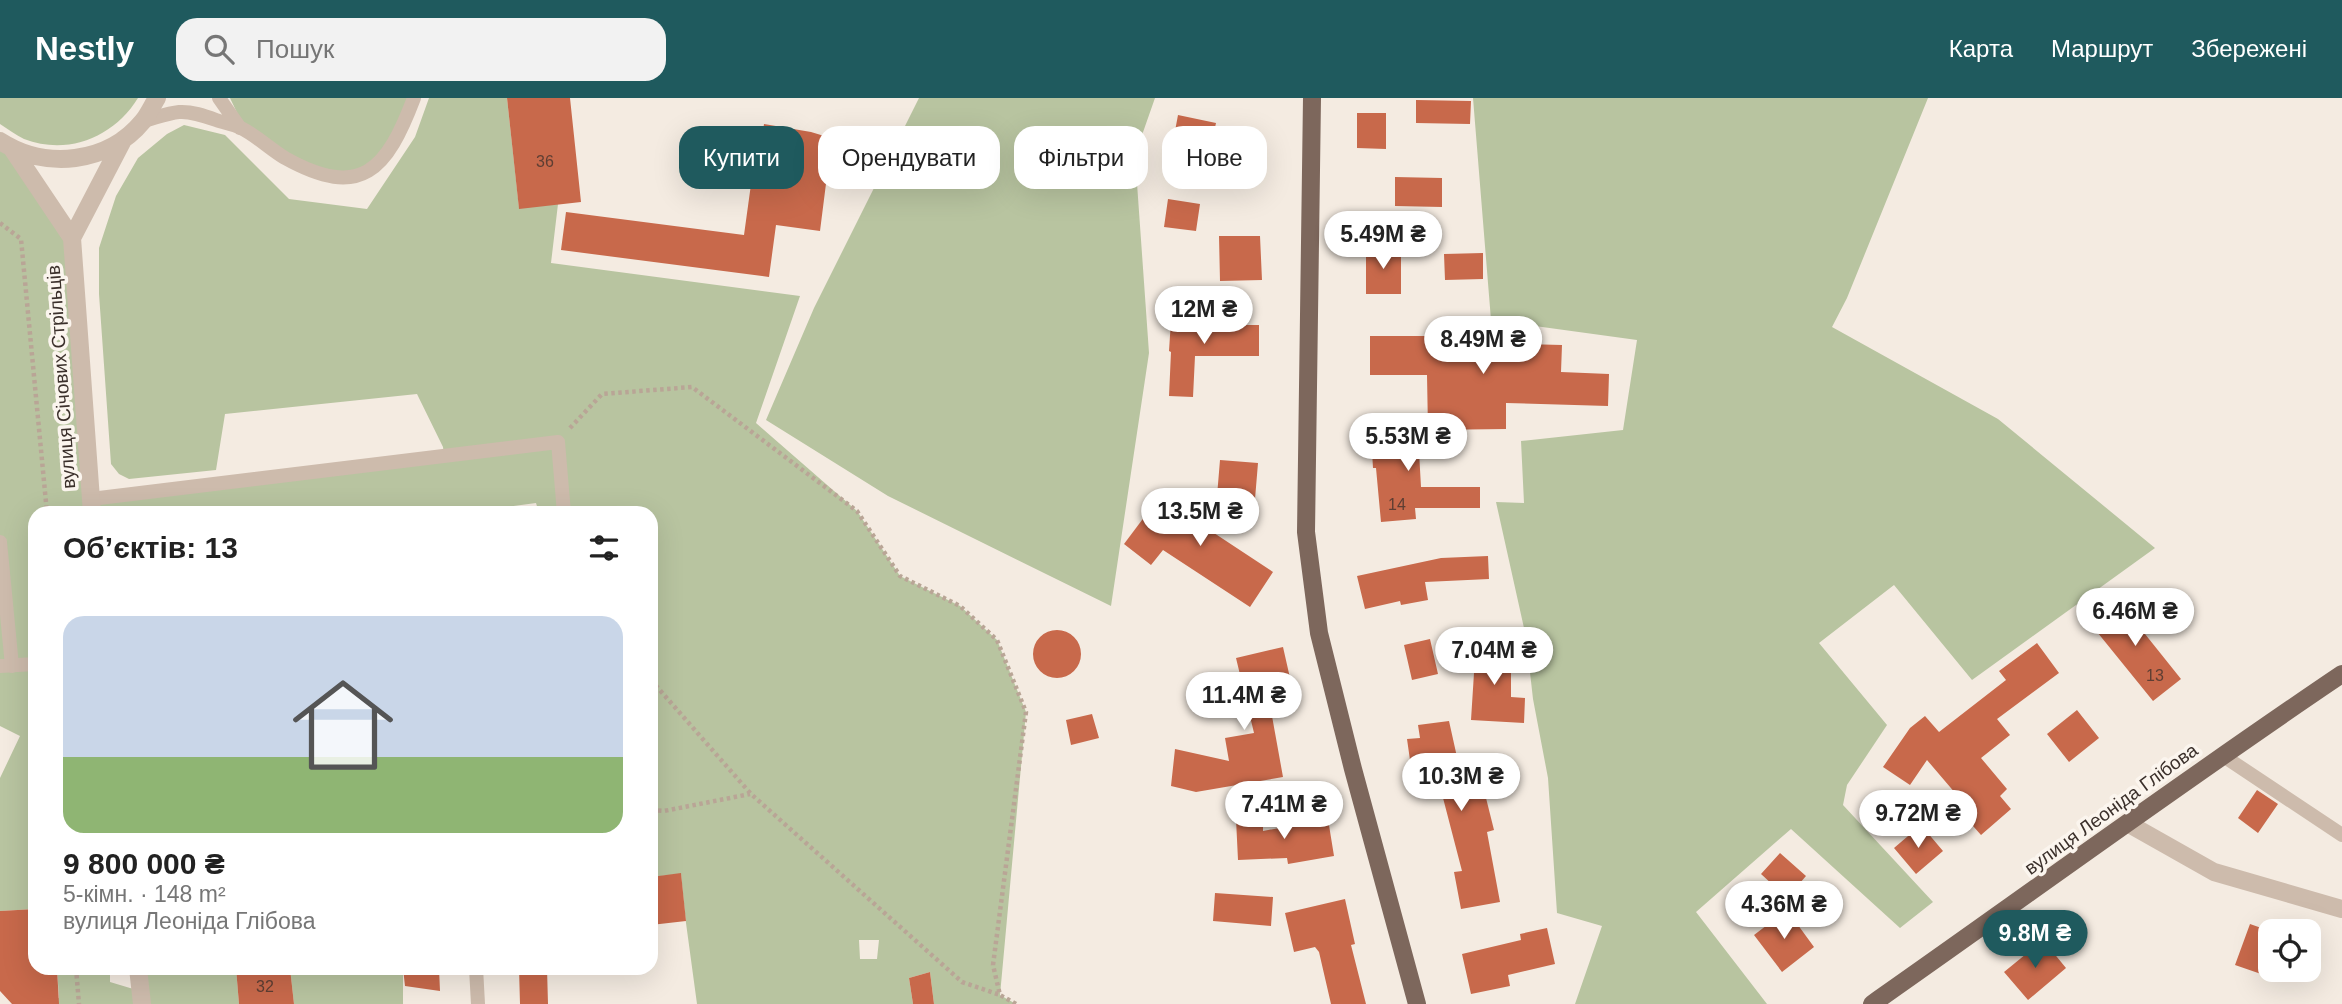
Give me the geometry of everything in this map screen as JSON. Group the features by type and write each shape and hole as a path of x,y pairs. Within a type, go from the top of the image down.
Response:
{"main road":[{"path":"1312,98 1306,532 1319,633 1353,769 1418,1004"},
{"name":"вулиця Леоніда Глібова","path":"1872,1004 2129,824 2222,755 2342,674"}],"street":[{"path":"123,140 143,121 157,98"},
{"name":"вулиця Січових Стрільців","path":"7,145 43,159 62,161 100,153 123,140"},
{"name":"вулиця Січових Стрільців","path":"72,238 123,140"},
{"name":"вулиця Січових Стрільців","path":"7,145 72,238 91,506"},
{"path":"2129,824 2214,872 2342,909"},
{"path":"139,975 142,1004"}],"lane":[{"path":"219,98 240,128"},
{"path":"143,121 180,111 200,115 240,128 287,159 323,175 348,178 369,172 382,162 401,131 414,98"},
{"path":"91,506 558,442 563,506"},
{"path":"0,542 6,666 28,664"},
{"path":"2222,755 2342,835"},
{"path":"476,975 478,1004"}],"path":[{"path":"0,223 21,239 46,506"},
{"path":"558,442 602,394 692,387 857,511 900,576 960,606 997,640 1026,712 993,965 1000,995"},
{"path":"658,688 751,794 962,982 1000,995 1016,1004"},
{"path":"658,811 751,794"},
{"path":"77,975 79,1004"}],"green space":[{"path":"0,98 138,98 128,112 103,133 73,144 57,145 24,139 0,124"},
{"path":"230,98 413,98 382,162 348,178 287,159 240,119"},
{"path":"429,98 507,98 519,208 558,204 551,263 800,296 756,423 857,511 900,576 960,606 997,640 1026,712 1000,995 1016,1004 934,1004 930,972 909,978 913,1004 697,1004 681,874 658,876 658,506 537,506 536,503 513,506 28,506 28,909 0,911 0,778 20,736 0,726 0,141 72,238 94,498 444,455 443,447 417,394 225,414 216,470 129,479 119,474 111,464 99,294 99,248 116,196 138,158 167,134 184,125 225,135 289,199 367,209 415,137","holes":["859,940 879,940 877,959 860,959"]},
{"path":"919,98 1155,98 1145,126 1014,126 1014,189 1137,189 1149,353 1111,606 888,496 766,420 814,308 874,189 1000,189 1000,126 905,126"},
{"path":"1473,98 1928,98 1847,298 1832,327 1998,419 2155,548 1972,680 1894,585 1819,643 1887,725 1847,785 1843,805 1933,902 1900,928 1791,829 1696,912 1767,1004 1575,1004 1602,926 1557,913 1548,778 1533,699 1526,637 1496,502 1524,503 1521,441 1623,430 1637,340 1491,320"},
{"path":"57,975 110,975 110,982 140,991 139,975 237,975 239,1004 32,1004 34,999 59,998"},
{"path":"291,975 403,975 403,1004 294,1004"}],"building":[{"path":"507,98 570,98 581,202 519,209"},
{"path":"1416,100 1471,101 1470,124 1416,123"},
{"path":"1357,113 1386,113 1386,149 1357,148"},
{"path":"1178,115 1216,123 1215,126 1176,126"},
{"path":"804,131 818,134 818,189 825,189 820,231 776,225 769,277 561,250 566,212 744,235 750,189 804,189"},
{"path":"1395,177 1442,178 1442,207 1395,206"},
{"path":"1168,199 1200,204 1196,231 1164,227"},
{"path":"1219,236 1260,236 1262,280 1220,281"},
{"path":"1366,248 1401,249 1401,294 1366,294"},
{"path":"1483,253 1483,279 1445,280 1444,254"},
{"path":"1172,305 1196,307 1195,325 1259,325 1259,356 1195,356 1193,397 1169,396"},
{"path":"1487,327 1488,343 1562,345 1561,372 1609,374 1608,406 1506,403 1506,429 1428,430 1427,375 1370,375 1370,336 1430,336 1430,328"},
{"path":"1417,416 1421,487 1480,487 1480,508 1415,508 1416,519 1381,522 1376,468 1373,468 1370,418"},
{"path":"1220,460 1258,463 1255,499 1217,496"},
{"path":"1175,493 1220,502 1214,533 1273,572 1250,607 1163,550 1151,565 1124,544 1148,512 1168,527"},
{"path":"1488,556 1489,579 1425,582 1428,600 1401,605 1400,601 1365,609 1357,576 1441,558"},
{"path":"2120,596 2141,621 2137,624 2181,679 2153,701 2089,622"},
{"path":"1057,630 1074,637 1081,654 1074,671 1057,678 1040,671 1033,654 1040,637"},
{"path":"1430,639 1438,674 1412,680 1404,645"},
{"path":"2037,643 2059,673 1997,719 2010,735 1981,758 2007,789 2000,796 2011,809 1981,835 1950,800 1956,794 1927,760 1910,785 1883,767 1910,728 1925,716 1939,732 2006,680 1999,671"},
{"path":"1283,647 1295,700 1270,705 1283,777 1196,792 1171,786 1175,749 1229,761 1225,738 1254,733 1236,658"},
{"path":"1467,649 1511,649 1511,697 1525,698 1524,723 1471,720 1474,673 1467,673"},
{"path":"2077,710 2099,738 2069,762 2047,734"},
{"path":"1092,714 1099,738 1071,745 1066,720"},
{"path":"1449,721 1459,766 1473,765 1477,796 1485,794 1494,830 1487,832 1500,902 1461,909 1454,872 1462,871 1436,771 1425,772 1423,758 1410,760 1407,739 1420,738 1418,725"},
{"path":"2257,790 2278,804 2258,833 2238,818"},
{"path":"1263,818 1263,831 1328,819 1334,856 1288,864 1287,858 1238,860 1236,819"},
{"path":"1921,825 1943,851 1916,874 1894,848"},
{"path":"1780,853 1806,876 1787,898 1761,874"},
{"path":"681,873 686,921 658,924 658,876"},
{"path":"1215,893 1273,897 1271,926 1213,921"},
{"path":"1345,899 1355,944 1351,945 1366,1004 1331,1004 1319,952 1315,947 1294,952 1285,913"},
{"path":"28,909 28,975 57,975 59,1004 12,1004 0,991 0,911"},
{"path":"1787,910 1814,947 1782,972 1754,935"},
{"path":"2250,924 2258,927 2258,973 2235,965"},
{"path":"1547,928 1555,964 1508,975 1510,986 1471,994 1462,954 1521,940 1520,934"},
{"path":"2043,940 2066,968 2028,1000 2004,972"},
{"path":"930,972 934,1004 913,1004 909,978"},
{"path":"237,975 291,975 294,1004 239,1004"},
{"path":"404,975 439,975 440,991 405,986"},
{"path":"519,975 547,975 548,1004 520,1004"}]}
